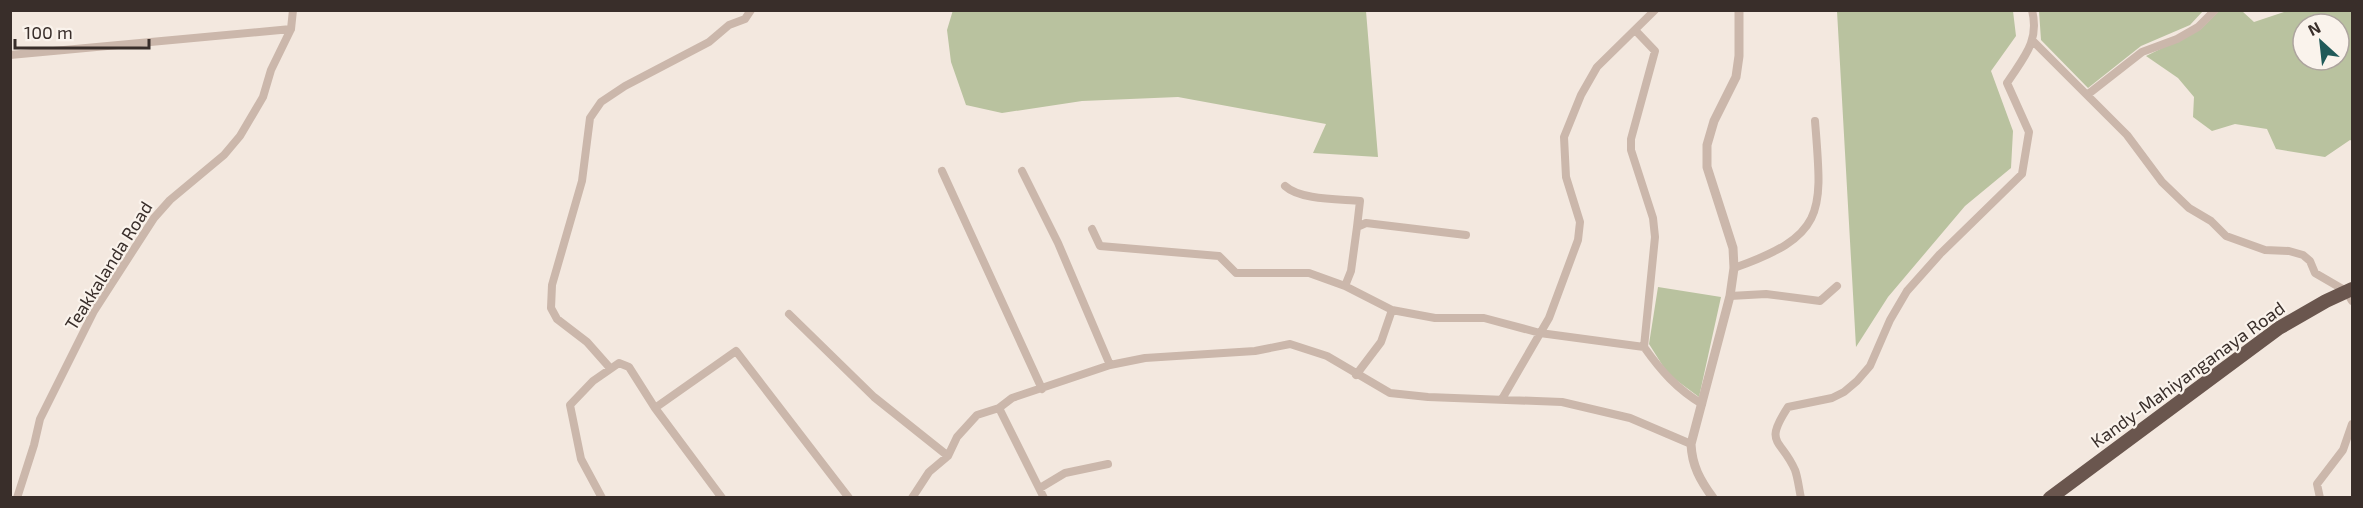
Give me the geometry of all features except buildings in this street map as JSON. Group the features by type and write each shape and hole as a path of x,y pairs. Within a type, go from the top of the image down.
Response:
{"highway":[{"name":"Kandy-Mahiyanganaya Road","path":"2050,498 2279,328 2326,301 2350,294"}],"street":[{"name":"Teakkalanda Road","path":"16,498 34,446 40,419 94,311 154,218 170,200 224,155 240,136 263,97 271,70 291,29 293,10"},
{"path":"610,368 587,342 557,319 551,308 552,285 582,181 590,118 601,102 625,86 709,42 729,25 746,19 751,10"},
{"path":"1502,399 1549,318 1578,240 1580,222 1566,177 1564,137 1581,95 1597,66 1655,10"},
{"path":"1713,498 1699,478 1692,459 1691,444 1730,296 1734,268 1733,248 1707,167 1707,145 1714,121 1736,77 1740,56 1738,10"},
{"path":"1801,498 1794,469 1776,444 1776,425 1788,407 1832,398 1857,381 1870,366 1890,320 1907,291 1940,254 2022,174 2029,132 2007,83 2033,41 2036,24 2032,10"},
{"path":"2087,95 2142,52 2177,39 2198,27 2215,10"},
{"path":"10,56 291,29"},
{"path":"1635,30 1654,51 1631,139 1631,150 1653,218 1655,237 1644,347 1666,377 1684,394 1702,404"},
{"path":"2033,41 2127,135 2162,182 2189,208 2211,220 2226,236 2265,250 2289,251 2303,255 2310,261 2315,273 2350,294"},
{"path":"1734,268 1760,259 1796,239 1809,225 1818,205 1820,182 1815,121"},
{"path":"942,171 1042,389"},
{"path":"1022,171 1058,243 1110,365"},
{"path":"1286,186 1291,192 1307,196 1360,201 1352,271 1345,286"},
{"path":"1357,227 1366,224 1466,235"},
{"path":"1092,229 1100,246 1219,256 1236,273 1308,273 1345,286 1392,310 1434,318 1484,318 1540,333 1644,347"},
{"path":"1730,296 1766,294 1820,301 1837,286"},
{"path":"1356,375 1381,342 1392,310"},
{"path":"789,315 874,397 948,456"},
{"path":"912,498 929,472 948,456 957,437 976,415 999,408 1012,398 1110,365 1145,358 1255,351 1290,344 1328,356 1356,375 1390,393 1428,397 1562,402 1630,418 1691,444"},
{"path":"655,408 735,351 849,498"},
{"path":"602,498 581,459 570,405 593,381 619,363 629,367 655,408 722,498"},
{"path":"999,408 1044,498"},
{"path":"2320,498 2317,484 2343,450 2352,424"},
{"path":"1040,488 1065,474 1108,464"}],"green space":[{"path":"953,10 1366,11 1378,157 1313,153 1326,124 1178,97 1082,101 1002,113 966,105 951,62 947,30"},
{"path":"2039,10 2203,11 2190,25 2141,46 2088,88 2041,40"},
{"path":"1837,11 2013,11 2016,36 1991,71 2013,131 2011,168 1965,206 1888,297 1856,347"},
{"path":"2219,11 2242,11 2254,22 2287,11 2352,11 2352,141 2350,140 2325,157 2276,149 2267,129 2235,124 2212,131 2193,117 2194,97 2178,78 2146,56 2201,29"},
{"path":"1658,287 1721,297 1699,397 1668,374 1649,344"}]}
